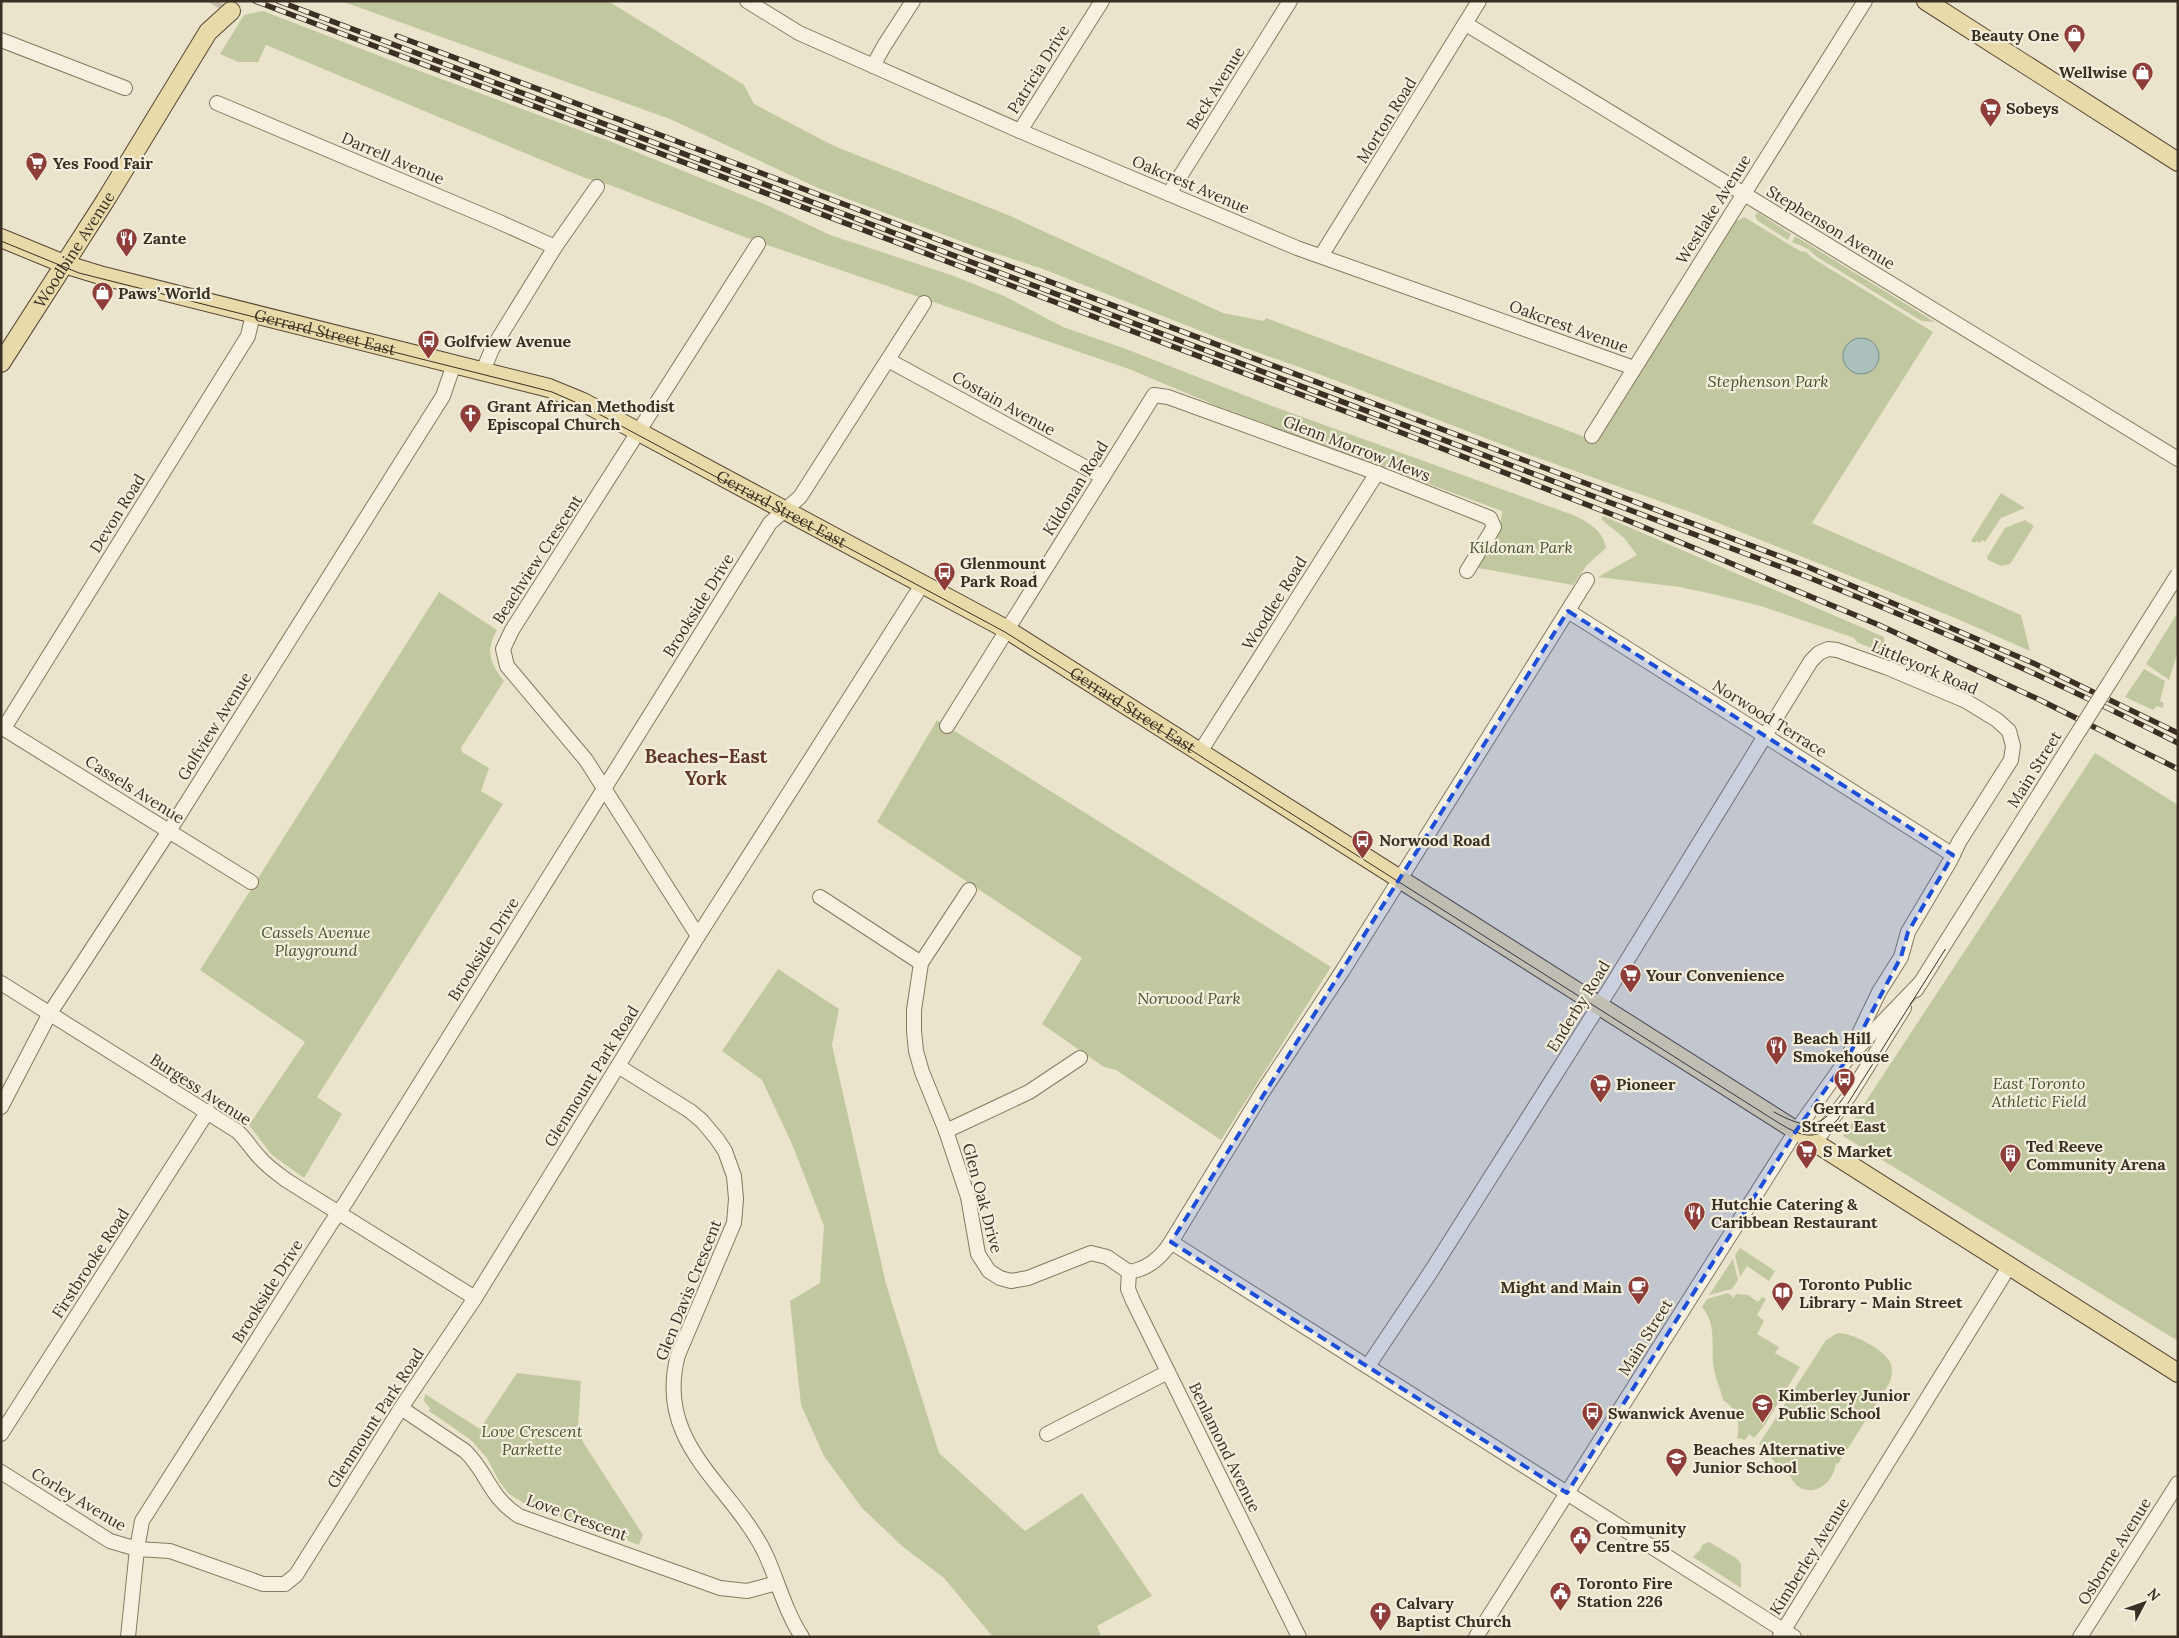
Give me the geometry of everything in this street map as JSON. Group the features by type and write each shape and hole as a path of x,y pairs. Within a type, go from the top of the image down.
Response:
{"main road":[{"path":"1926,1 2178,162"},
{"name":"Woodbine Avenue","path":"1,363 105,201 223,9"},
{"name":"Gerrard Street East","path":"1,238 64,264 103,276 549,388 568,394 639,431 1006,629 2178,1373"}],"street":[{"name":"Oakcrest Avenue","path":"747,1 799,33 1020,131 1169,194 1321,256 1634,368"},
{"path":"873,66 913,1"},
{"name":"Patricia Drive","path":"1020,131 1102,1"},
{"name":"Beck Avenue","path":"1169,194 1290,1"},
{"name":"Morton Road","path":"1321,256 1479,1"},
{"name":"Westlake Avenue","path":"1592,436 1864,1"},
{"name":"Stephenson Avenue","path":"1466,24 2178,460"},
{"path":"1,40 125,88"},
{"name":"Darrell Avenue","path":"216,102 555,247"},
{"path":"483,371 490,353 555,247 597,187"},
{"name":"Beachview Crescent","path":"698,936 586,760 507,666 503,649 512,630 758,244"},
{"name":"Brookside Drive","path":"128,1637 137,1549 142,1521 339,1213 770,522 800,497 924,303"},
{"name":"Devon Road","path":"3,727 248,336 253,314"},
{"name":"Costain Avenue","path":"888,360 1102,478"},
{"name":"Golfview Avenue","path":"1,1108 50,1013 169,831 443,396 454,364"},
{"name":"Kildonan Road","path":"947,726 1154,395"},
{"name":"Glenn Morrow Mews","path":"1154,395 1168,397 1377,473 1490,518 1494,527 1467,571"},
{"name":"Woodlee Road","path":"1200,752 1377,473"},
{"name":"Main Street","path":"1815,1142 1849,1096 2178,574"},
{"path":"1129,1272 1146,1267 1155,1261 1163,1254 1171,1242 1262,1093 1400,879 1587,580"},
{"name":"Glenmount Park Road","path":"285,1584 296,1575 402,1408 475,1298 698,936 923,583"},
{"name":"Norwood Terrace","path":"1568,611 1953,855"},
{"name":"Littleyork Road","path":"1811,661 1819,653 1828,649 1837,650 1914,679 1966,701 1997,720 2009,731 2013,746"},
{"name":"Enderby Road","path":"1368,1366 1435,1265 1599,1005 1757,751 1764,734 1811,661"},
{"name":"Cassels Avenue","path":"3,727 251,882"},
{"name":"Main Street","path":"1847,1059 1879,992 1901,957 1908,932 1959,842 2011,760 2013,746"},
{"name":"Glen Oak Drive","path":"969,890 921,963 914,1010 916,1051 968,1197 975,1247 981,1261 989,1271 1007,1280 1020,1280 1091,1253 1107,1257 1129,1272"},
{"path":"820,897 921,963"},
{"name":"Main Street","path":"1476,1637 1796,1131 1847,1059 1921,982"},
{"name":"Burgess Avenue","path":"1,983 208,1111 248,1141 269,1167 475,1298"},
{"name":"Glen Oak Drive","path":"946,1131 1029,1092 1080,1058"},
{"name":"Glen Davis Crescent","path":"618,1066 690,1111 702,1121 725,1151 734,1176 736,1199 734,1223 674,1367 675,1410 681,1431 694,1455 752,1533 764,1553 792,1619 802,1637"},
{"name":"Firstbrooke Road","path":"1,1434 208,1111"},
{"path":"1171,1242 1786,1634"},
{"name":"Kimberley Avenue","path":"1786,1634 2010,1265"},
{"name":"Benlamond Avenue","path":"1129,1272 1128,1289 1133,1301 1299,1637"},
{"path":"1047,1434 1168,1372"},
{"name":"Love Crescent","path":"402,1408 465,1451 474,1460 500,1501 519,1516 720,1588 747,1591 776,1583"},
{"name":"Corley Avenue","path":"1,1472 110,1541 137,1549 170,1551 263,1584 285,1584"},
{"name":"Osborne Avenue","path":"2080,1637 2178,1483"}],"highlighted area":[{"path":"1568,611 1953,855 1908,932 1901,957 1847,1059 1796,1131 1567,1493 1171,1242"}],"green space":[{"name":"Stephenson Park","path":"341,1 608,1 744,85 754,104 834,146 1008,215 1223,313 1264,321 1266,318 1596,441 1735,220 1737,221 1744,217 1800,251 1806,252 1814,259 1933,332 1812,523 2021,615 2030,651 1953,617 1693,513 1524,453 1324,376 1226,341 1043,269 982,249 818,188 670,119"},
{"name":"Kildonan Park","path":"263,11 612,142 767,205 830,235 951,275 1004,296 1063,327 1126,349 1272,406 1573,515 1598,531 1606,548 1587,565 1573,585 1478,568 1480,560 1499,526 1502,511 1217,406 1129,369 747,238 610,185 585,178 266,45 258,62 238,62 220,54 244,15"},
{"path":"1757,212 1791,234 1788,240 1758,221 1755,216"},
{"path":"1795,236 1935,322 1922,321 1817,257 1808,249 1792,242"},
{"path":"2001,493 2025,508 2001,518 1985,542 1982,540 1980,543 1971,541"},
{"path":"1603,516 1884,637 1885,654 1857,642 1854,638 1761,606 1680,587 1598,577 1637,555 1624,538 1601,519"},
{"path":"2025,520 2034,526 2010,564 2001,566 1988,560 1987,557 2005,528"},
{"name":"Cassels Avenue Playground","path":"439,592 497,630 490,651 492,663 504,681 461,748 462,752 489,768 481,791 503,804 317,1097 342,1114 304,1178 272,1155 249,1125 305,1042 200,970"},
{"path":"2178,612 2178,651 2169,680 2146,664"},
{"path":"2144,669 2165,681 2160,701 2164,703 2163,708 2157,706 2153,710 2125,697"},
{"name":"Norwood Park","path":"937,720 1331,967 1221,1140 1116,1070 1104,1067 1042,1024 1082,958 877,822"},
{"name":"East Toronto Athletic Field","path":"2095,753 2178,805 2178,1341 1843,1136"},
{"path":"778,969 839,1009 832,1045 886,1284 939,1453 1025,1531 1082,1493 1152,1596 1097,1626 1101,1637 993,1637 944,1578 902,1546 862,1508 824,1456 801,1405 790,1301 820,1283 824,1226 792,1144 762,1080 722,1051"},
{"path":"1740,1248 1775,1271 1769,1281 1747,1266 1740,1277 1735,1255"},
{"path":"1733,1259 1738,1280 1732,1289 1709,1295"},
{"path":"1728,1293 1734,1298 1736,1294 1748,1295 1758,1302 1762,1297 1766,1299 1757,1315 1764,1321 1757,1334 1779,1347 1775,1353 1800,1367 1764,1426 1754,1438 1749,1434 1745,1440 1737,1438 1738,1421 1731,1407 1723,1400 1714,1370 1712,1329 1707,1314 1702,1307 1707,1299"},
{"path":"1838,1333 1859,1339 1881,1352 1890,1362 1891,1377 1890,1382 1838,1464 1836,1463 1829,1480 1816,1490 1808,1490 1794,1483 1789,1474 1787,1476 1759,1444 1826,1340"},
{"name":"Love Crescent Parkette","path":"517,1373 581,1381 578,1427 583,1442 643,1535 639,1545 525,1504 509,1494 499,1481 487,1458 471,1440 429,1411 430,1408 424,1401 425,1394 480,1429"},
{"path":"1709,1542 1736,1558 1741,1564 1741,1588 1693,1557 1701,1549 1702,1545"}],"shaded area":[{"path":"1861,338 1868,339 1874,343 1878,349 1878,363 1874,369 1868,373 1861,374 1854,373 1848,369 1844,363 1843,356 1844,349 1848,343 1854,339"}],"tunnel":[{"path":"215,6 218,1"}],"tram line":[{"path":"1,241 79,273 552,392 584,406 1005,632 1774,1120 1791,1130 1807,1135 1822,1132 1838,1119 2178,581"},
{"path":"2167,585 2178,569"},
{"path":"1774,1112 1796,1122 1813,1124 1828,1116 1844,1097"}],"railway":[{"path":"255,1 1379,424 1629,521 1879,625 2042,701 2178,769"},
{"path":"278,1 1805,576 1900,614 1993,655 2178,743"},
{"path":"397,36 1808,567 2033,663 2178,733"}],"place":[{"name":"Beauty One","path":"2075,54"},
{"name":"Wellwise","path":"2143,91"},
{"name":"Sobeys","path":"1990,127"},
{"name":"Yes Food Fair","path":"37,182"},
{"name":"Zante","path":"127,257"},
{"name":"Paws’ World","path":"102,312"},
{"name":"Golfview Avenue","path":"428,360"},
{"name":"Grant African Methodist Episcopal Church","path":"471,434"},
{"name":"Glenmount Park Road","path":"944,591"},
{"name":"Norwood Road","path":"1363,859"},
{"name":"Your Convenience","path":"1630,994"},
{"name":"Beach Hill Smokehouse","path":"1777,1066"},
{"name":"Gerrard Street East","path":"1844,1098"},
{"name":"Pioneer","path":"1600,1103"},
{"name":"S Market","path":"1807,1170"},
{"name":"Ted Reeve Community Arena","path":"2010,1174"},
{"name":"Hutchie Catering & Caribbean Restaurant","path":"1695,1232"},
{"name":"Might and Main","path":"1638,1306"},
{"name":"Toronto Public Library - Main Street","path":"1783,1312"},
{"name":"Kimberley Junior Public School","path":"1762,1423"},
{"name":"Swanwick Avenue","path":"1592,1432"},
{"name":"Beaches Alternative Junior School","path":"1677,1477"},
{"name":"Community Centre 55","path":"1580,1556"},
{"name":"Toronto Fire Station 226","path":"1561,1611"},
{"name":"Calvary Baptist Church","path":"1380,1631"}],"district":[{"name":"Beaches–East York","path":"706,767"}]}
